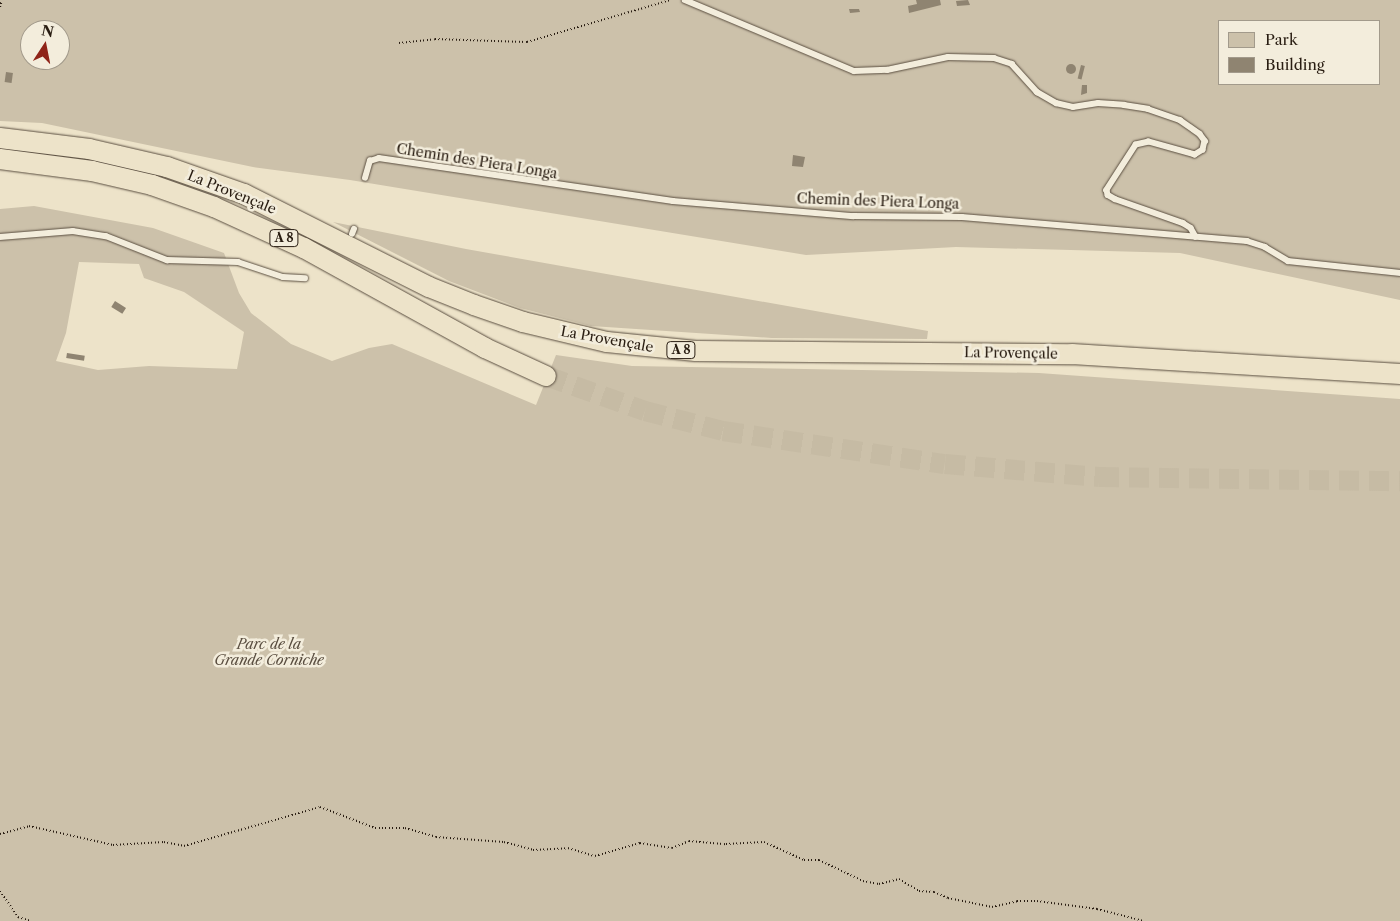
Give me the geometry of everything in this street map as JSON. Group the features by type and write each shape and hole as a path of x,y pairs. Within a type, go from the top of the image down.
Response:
{"highway":[{"name":"La Provençale","path":"0,138 89,150 166,167 244,194 429,287 474,305 532,325 608,342 696,351 1072,354 1400,374"},
{"name":"La Provençale","path":"0,159 92,171 152,185 214,207 304,248 485,348 546,376"}],"lane":[{"path":"685,0 854,71 887,70 948,57 994,58 1012,64 1037,92 1056,103 1072,107 1098,103 1124,105 1148,109 1180,120 1200,134 1205,141 1203,150 1196,155 1148,142 1136,145 1107,190 1108,195 1115,200 1183,223 1196,237"},
{"name":"Chemin des Piera Longa","path":"365,178 370,160 379,158 673,201 853,216 962,217 1247,242 1266,247 1288,261 1400,273"},
{"path":"0,237 73,231 106,236 167,260 238,262 283,277 305,278"}],"path":[{"path":"0,7 2,0"},
{"path":"399,43 435,39 528,42 672,0"},
{"path":"0,834 29,826 113,845 164,842 184,846 320,807 375,828 405,828 436,837 504,842 534,850 568,848 595,856 640,844 672,848 689,841 726,844 764,842 804,860 819,860 862,881 879,884 899,879 919,891 934,892 948,898 992,907 1018,900 1036,901 1097,909 1144,921"},
{"path":"0,891 18,917 31,921"}],"green space":[{"path":"0,0 1400,0 1400,300 1180,253 956,247 806,255 350,180 253,167 42,123 0,121"},
{"name":"Parc de la Grande Corniche","path":"34,206 153,228 224,253 239,293 251,313 291,344 332,361 369,348 392,344 536,405 556,355 632,366 1039,373 1400,399 1400,921 0,921 0,209","holes":["79,262 139,264 144,278 184,292 244,332 237,369 149,366 98,370 56,361 66,333"]},
{"path":"333,222 466,249 928,331 927,339 772,338 591,326 520,308 449,281"}],"building":[{"path":"916,0 940,0 941,5 909,13 908,6 917,4"},
{"path":"968,0 970,5 957,6 956,1"},
{"path":"849,9 859,9 860,12 850,13"},
{"path":"1069,64 1073,64 1076,69 1075,73 1069,74 1066,71 1066,67"},
{"path":"1081,65 1085,66 1081,80 1078,79"},
{"path":"6,72 13,73 12,83 5,82"},
{"path":"1082,85 1087,85 1087,93 1081,95"},
{"path":"793,155 805,157 803,167 792,166"},
{"path":"115,301 126,308 122,314 111,307"},
{"path":"67,353 85,356 84,361 66,358"}],"tunnel":[{"path":"546,376 645,411 723,431 945,464 1099,477 1400,481"}]}
